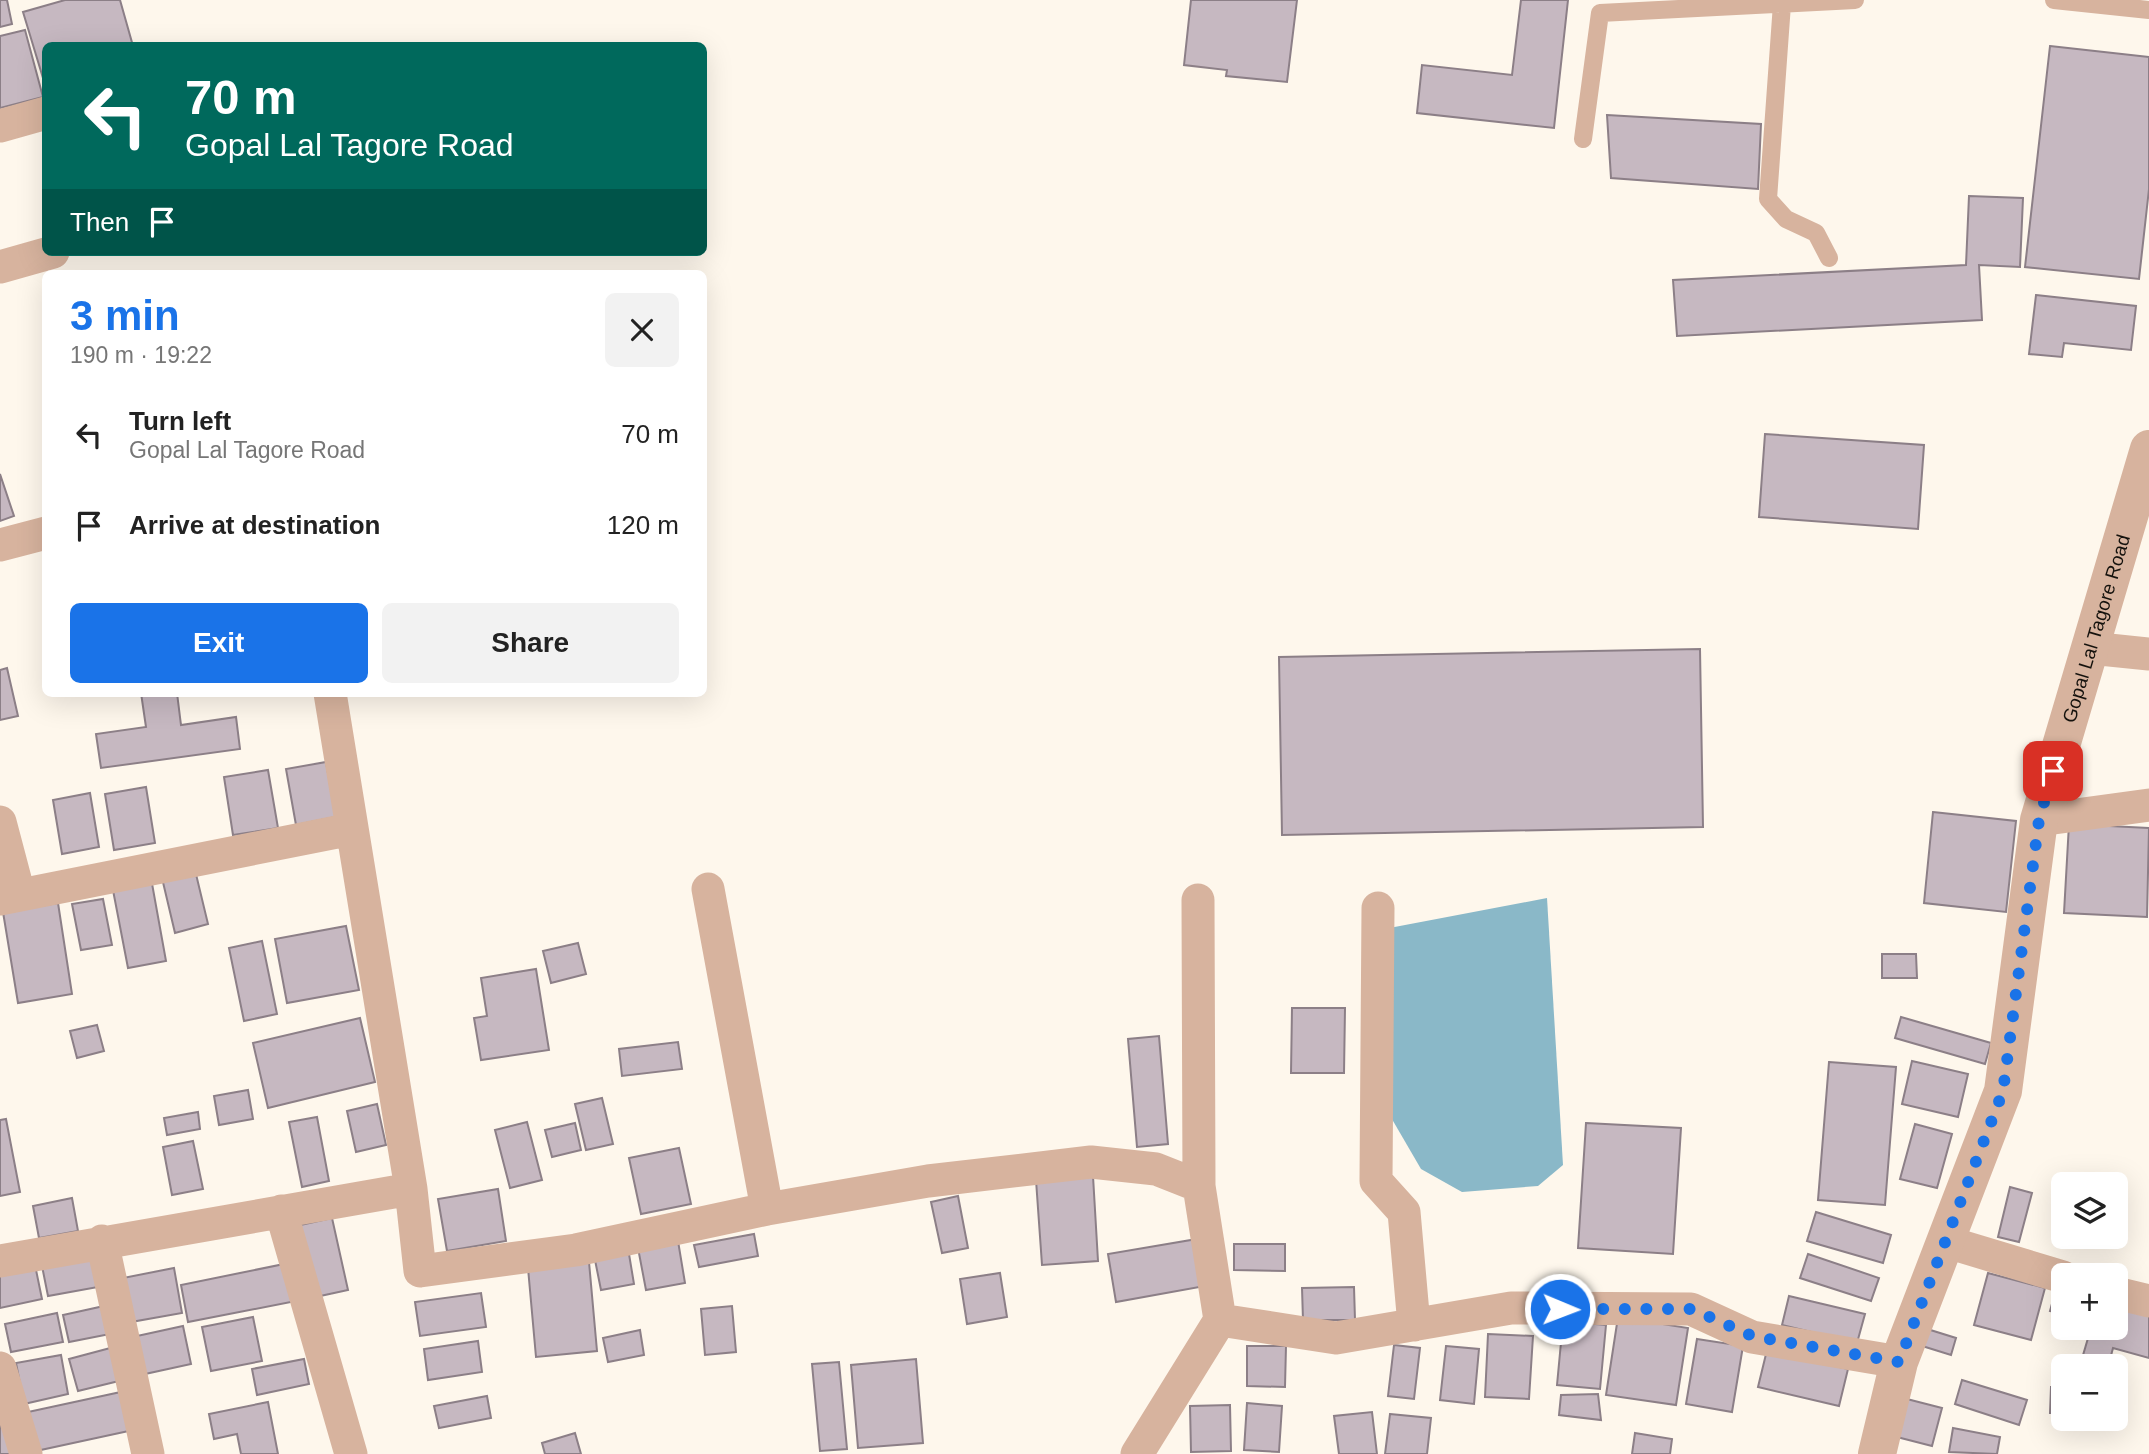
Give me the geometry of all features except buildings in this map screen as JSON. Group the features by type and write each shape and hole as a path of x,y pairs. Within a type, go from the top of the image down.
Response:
{"street":[{"path":"0,126 42,114"},
{"path":"0,267 42,255"},
{"name":"Gopal Lal Tagore Road","path":"1877,1454 1899,1362 2003,1091 2039,820 2149,449"},
{"path":"0,545 42,534"},
{"path":"2090,648 2149,654"},
{"path":"331,697 411,1189 420,1271 576,1250 767,1209 928,1181 1091,1162 1156,1169 1199,1186"},
{"path":"2039,820 2149,805"},
{"path":"0,822 9,896 352,829"},
{"path":"708,889 767,1209"},
{"path":"1137,1454 1220,1321 1199,1186 1198,900"},
{"path":"1378,908 1376,1181 1404,1212 1414,1325"},
{"path":"0,1261 411,1189"},
{"path":"281,1211 351,1454"},
{"path":"102,1241 148,1454"},
{"path":"1947,1242 2051,1273"},
{"path":"2128,1296 2149,1301"},
{"path":"1220,1321 1336,1338 1511,1308 1692,1309 1752,1336 1899,1362"},
{"path":"1,1377 26,1454"}],"lane":[{"path":"1583,139 1600,13 1855,0"},
{"path":"2053,0 2149,10"},
{"path":"1782,4 1768,199 1786,219 1816,233 1829,258"}],"water":[{"path":"1547,898 1563,1165 1538,1186 1462,1192 1421,1169 1382,1102 1363,933"}],"route":[{"path":"1560,1309 1692,1309 1752,1336 1899,1362 2003,1091 2039,820 2053,771"}]}
